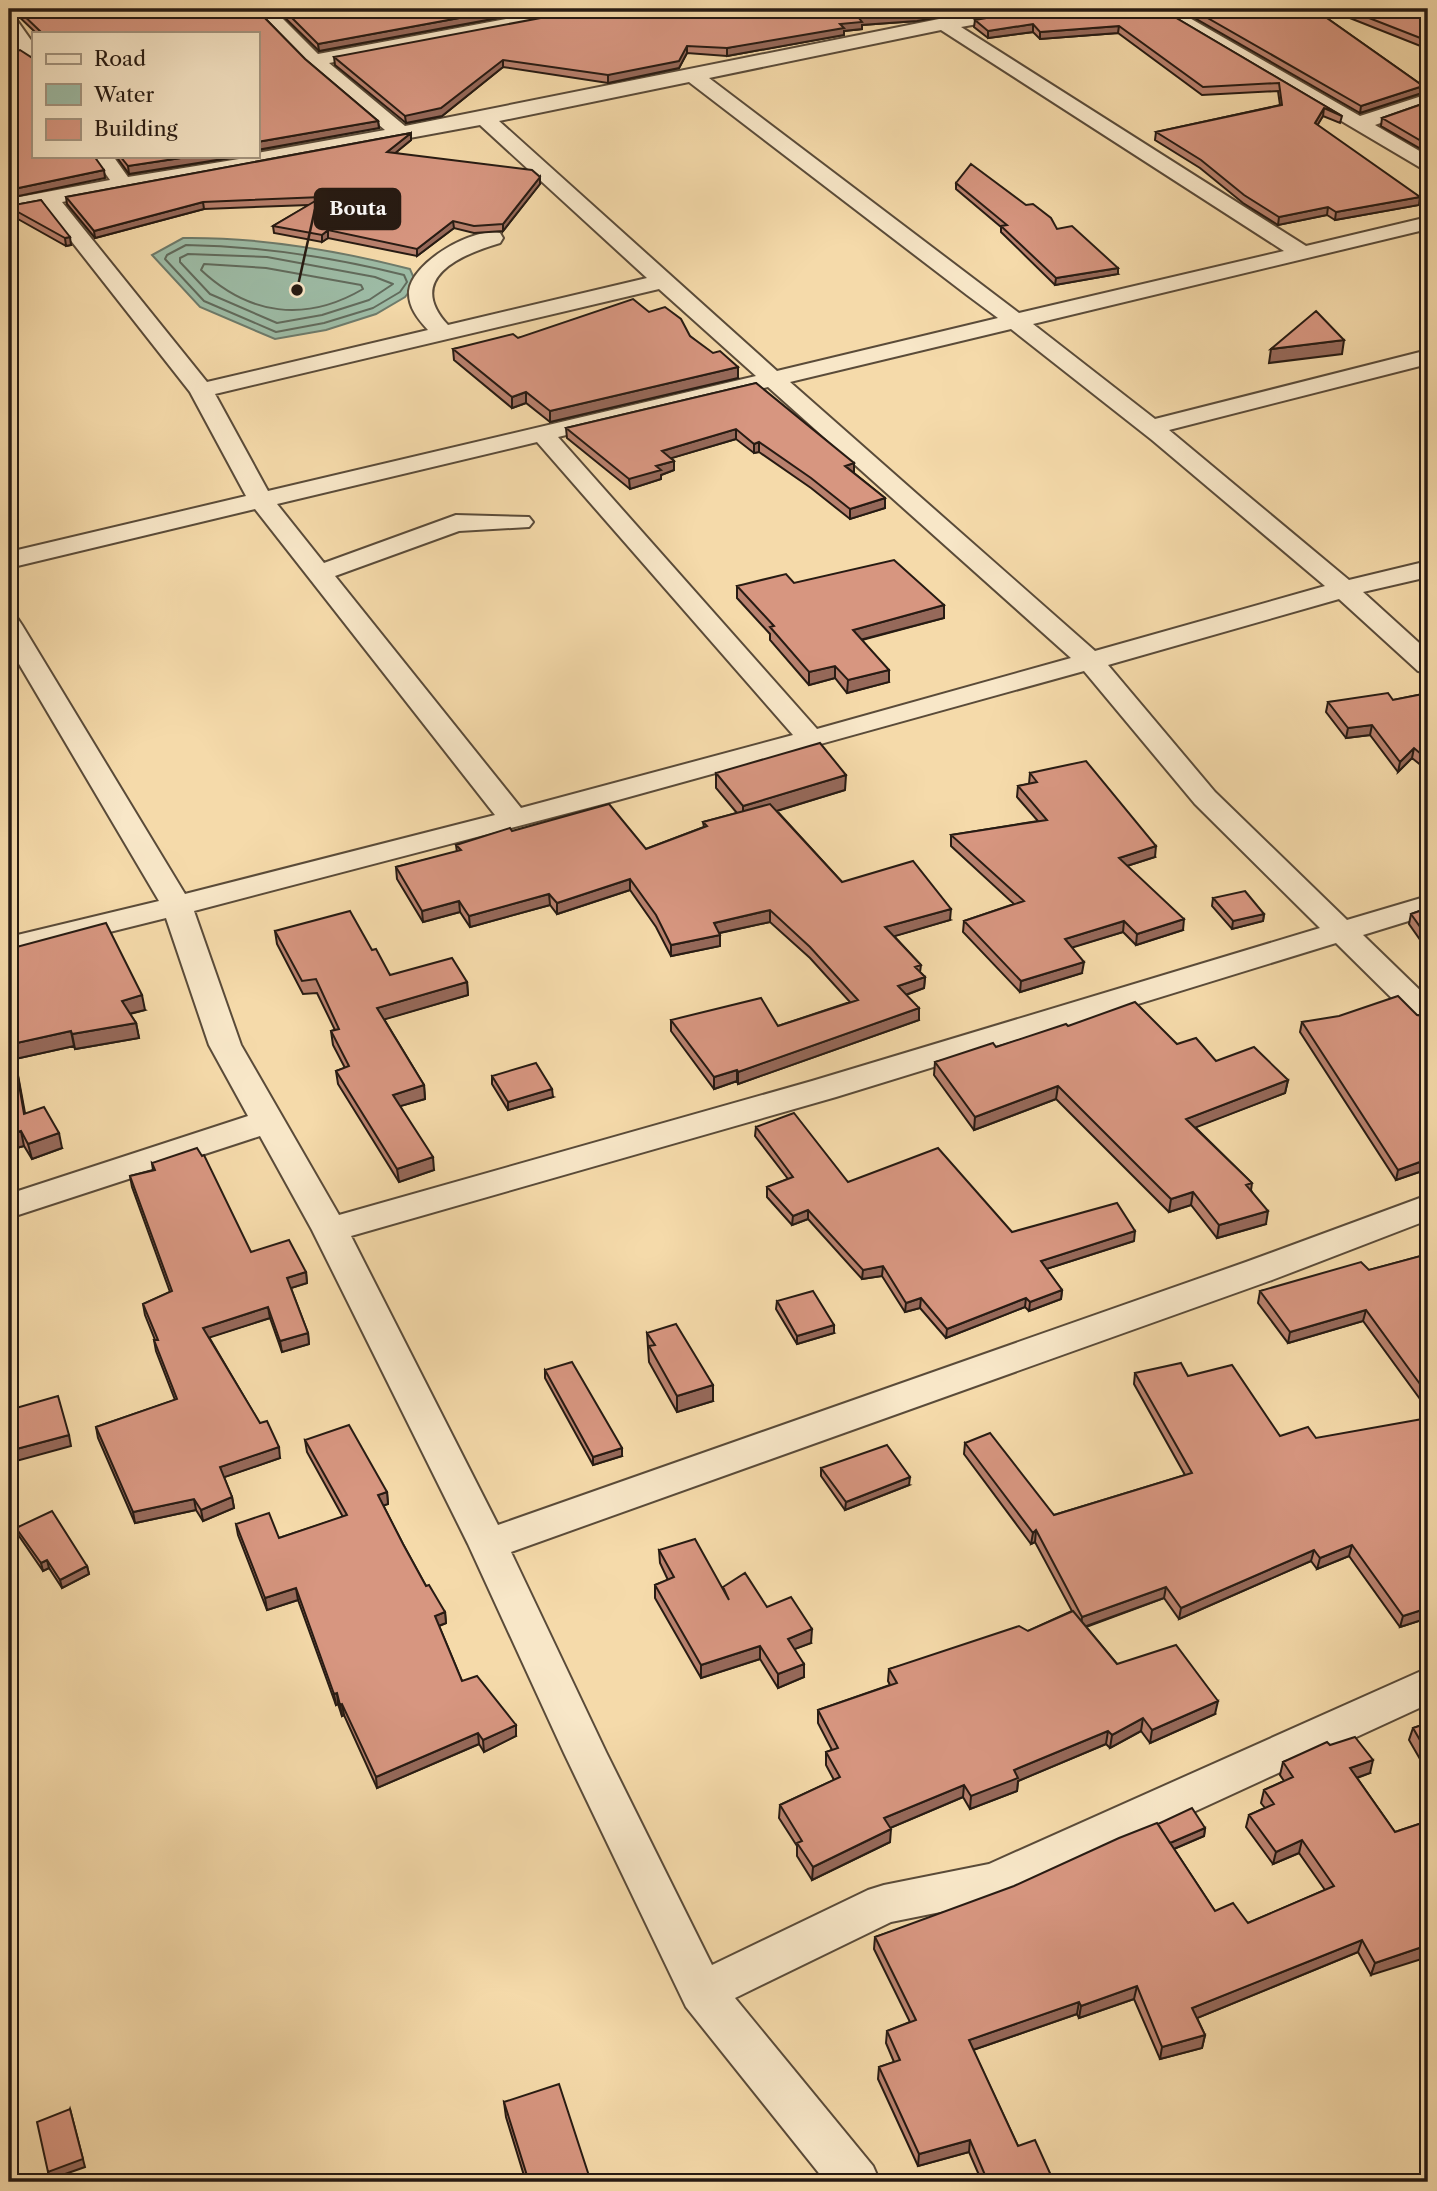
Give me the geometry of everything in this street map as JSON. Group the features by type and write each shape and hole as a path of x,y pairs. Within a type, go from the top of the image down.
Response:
{"street":[{"path":"263,9 314,60 401,134"},
{"path":"314,60 585,9"},
{"path":"9,205 401,134 944,24 1034,9"},
{"path":"1161,9 1428,164"},
{"path":"944,24 1301,252"},
{"path":"12,32 32,55"},
{"path":"694,76 1150,427 1345,588 1428,665"},
{"path":"1360,123 1428,100"},
{"path":"484,118 1091,662 1205,798 1428,1016"},
{"path":"104,158 123,184"},
{"path":"47,197 201,390 261,500 513,818"},
{"path":"9,560 1428,223"},
{"path":"443,334 421,302 420,294 425,278 449,255 492,238"},
{"path":"201,390 663,281"},
{"path":"1150,427 1428,357"},
{"path":"542,433 811,739"},
{"path":"320,573 456,523 520,522"},
{"path":"9,947 177,906 811,739 1345,588 1428,569"},
{"path":"9,625 177,906 225,1045 330,1230 488,1544 585,1753 702,1992 856,2182"},
{"path":"330,1230 824,1089 1428,905"},
{"path":"9,1206 269,1121"},
{"path":"488,1544 1259,1271 1428,1207"},
{"path":"702,1992 884,1904 995,1882 1428,1685"}],"water":[{"path":"183,238 269,242 354,256 410,269 416,283 405,297 376,314 326,330 275,339 200,307 152,255"}],"building":[{"path":"17,9 256,9 305,59 378,121 259,142 259,32 41,32"},
{"path":"283,9 508,9 318,44"},
{"path":"588,9 946,9 859,18 862,22 840,24 844,28 727,48 687,46 679,61 608,75 503,60 441,108 405,116 334,57"},
{"path":"1039,9 1161,9 1342,116 1324,108 1315,123 1420,197 1336,212 1328,207 1279,217 1244,195 1201,160 1156,132 1282,105 1279,83 1203,87 1119,26 1040,32 1033,24 988,31 975,20"},
{"path":"1192,9 1314,9 1423,86 1361,106"},
{"path":"1346,9 1428,9 1428,41"},
{"path":"20,50 32,56 32,158 95,158 104,170 9,190 9,54"},
{"path":"1428,102 1428,145 1382,118"},
{"path":"411,133 387,152 532,170 540,177 503,224 474,226 453,221 417,249 328,230 322,235 273,226 322,197 203,202 94,231 66,197"},
{"path":"122,158 181,158 128,166"},
{"path":"971,164 1026,205 1033,204 1051,218 1057,229 1072,226 1118,268 1056,278 1001,226 1007,225 956,183"},
{"path":"41,200 70,237 65,238 9,207"},
{"path":"633,299 649,312 665,307 681,319 690,336 713,353 720,351 738,367 550,411 526,392 512,397 453,349 513,334 518,338"},
{"path":"1316,311 1344,340 1271,349"},
{"path":"756,383 854,463 845,466 885,498 850,509 811,478 759,442 754,444 736,429 662,451 674,461 656,466 661,470 629,479 566,428"},
{"path":"894,560 944,605 853,630 889,670 848,680 835,666 809,672 770,627 774,626 737,586 786,574 794,583"},
{"path":"1388,693 1393,700 1428,693 1428,760 1414,748 1400,762 1372,725 1348,728 1328,702"},
{"path":"820,743 846,775 743,806 716,773"},
{"path":"1086,761 1156,846 1119,858 1184,919 1137,934 1124,921 1065,939 1084,962 1021,981 964,921 1024,901 951,835 1047,820 1018,786 1037,782 1030,773"},
{"path":"609,804 646,849 707,826 703,822 770,804 842,882 913,861 951,909 885,927 921,965 915,967 925,977 898,986 919,1008 738,1072 737,1070 714,1077 671,1020 761,998 778,1026 858,1000 810,947 770,910 714,923 720,935 671,945 656,915 630,879 557,903 549,894 469,916 459,901 422,911 396,867 461,850 456,845 510,828 512,831"},
{"path":"1245,891 1264,914 1233,921 1213,898"},
{"path":"1428,908 1428,938 1411,914"},
{"path":"350,911 390,975 452,958 467,982 377,1008 424,1085 393,1095 433,1157 397,1169 336,1071 349,1066 331,1031 339,1029 316,979 302,981 275,931"},
{"path":"106,923 142,995 122,1001 136,1023 72,1034 71,1031 12,1044 24,1114 44,1107 59,1133 28,1144 21,1131 9,1134 9,949"},
{"path":"1398,996 1417,1015 1428,1017 1428,1159 1398,1170 1302,1022 1339,1016"},
{"path":"1135,1002 1177,1044 1196,1038 1216,1061 1254,1047 1288,1080 1186,1119 1252,1183 1246,1185 1268,1211 1219,1225 1193,1192 1171,1199 1058,1086 975,1117 935,1062 993,1043 996,1047 1066,1024 1068,1026"},
{"path":"536,1063 552,1089 508,1102 492,1076"},
{"path":"794,1113 848,1182 938,1148 1012,1232 1117,1203 1135,1231 1041,1261 1062,1290 1030,1302 1026,1298 947,1329 921,1298 906,1303 883,1266 863,1270 808,1210 793,1216 767,1187 793,1177 756,1127"},
{"path":"197,1148 202,1156 204,1155 251,1252 289,1240 306,1272 287,1278 308,1333 280,1341 268,1307 203,1328 260,1423 267,1421 279,1447 220,1467 232,1497 201,1510 194,1499 133,1512 96,1427 177,1399 143,1304 172,1291 130,1176 155,1170 152,1163"},
{"path":"1428,1254 1428,1395 1366,1310 1290,1332 1260,1291 1361,1262 1369,1270"},
{"path":"813,1291 834,1325 797,1336 777,1301"},
{"path":"676,1324 713,1385 677,1396 649,1346 655,1345 647,1333"},
{"path":"572,1362 622,1448 593,1457 545,1370"},
{"path":"1181,1363 1188,1376 1232,1365 1280,1436 1308,1427 1316,1438 1428,1418 1428,1608 1403,1616 1352,1545 1320,1558 1314,1550 1181,1608 1166,1587 1082,1617 1036,1530 1033,1533 965,1443 990,1433 1054,1515 1192,1473 1135,1373"},
{"path":"58,1396 69,1435 9,1451 9,1410"},
{"path":"349,1425 387,1492 378,1495 403,1544 426,1586 429,1585 445,1612 435,1616 462,1681 477,1676 516,1725 483,1740 478,1733 376,1777 342,1704 340,1705 337,1693 334,1694 296,1588 265,1598 236,1524 269,1513 279,1538 347,1515 305,1440"},
{"path":"887,1445 910,1477 846,1502 821,1468"},
{"path":"52,1511 87,1566 60,1580 47,1560 41,1563 16,1528"},
{"path":"695,1539 729,1600 723,1587 745,1573 767,1607 791,1597 812,1629 788,1639 804,1664 778,1674 760,1646 701,1665 655,1585 674,1577 659,1550"},
{"path":"1073,1611 1117,1664 1176,1645 1218,1701 1152,1730 1143,1718 1112,1735 1108,1731 1014,1770 1018,1778 971,1796 964,1785 884,1818 891,1829 813,1867 797,1843 802,1841 780,1805 840,1777 826,1752 838,1748 818,1710 897,1683 889,1669 1019,1626 1028,1631"},
{"path":"1428,1723 1428,1754 1413,1728"},
{"path":"1355,1737 1373,1760 1350,1768 1395,1832 1428,1821 1428,1945 1375,1963 1362,1940 1192,2008 1205,2035 1162,2047 1137,1986 1081,2006 1079,2002 969,2040 1018,2146 1035,2140 1054,2182 988,2182 970,2140 919,2154 879,2067 900,2060 887,2031 916,2020 875,1937 1014,1886 1157,1823 1215,1911 1233,1903 1248,1923 1334,1886 1302,1840 1276,1852 1249,1815 1274,1804 1264,1790 1293,1777 1283,1762 1327,1742 1330,1745"},
{"path":"1192,1808 1205,1828 1170,1843 1158,1824"},
{"path":"559,2084 591,2182 529,2182 504,2102"},
{"path":"70,2109 83,2159 48,2172 37,2122"}],"place":[{"name":"Bouta","path":"297,290"}]}
